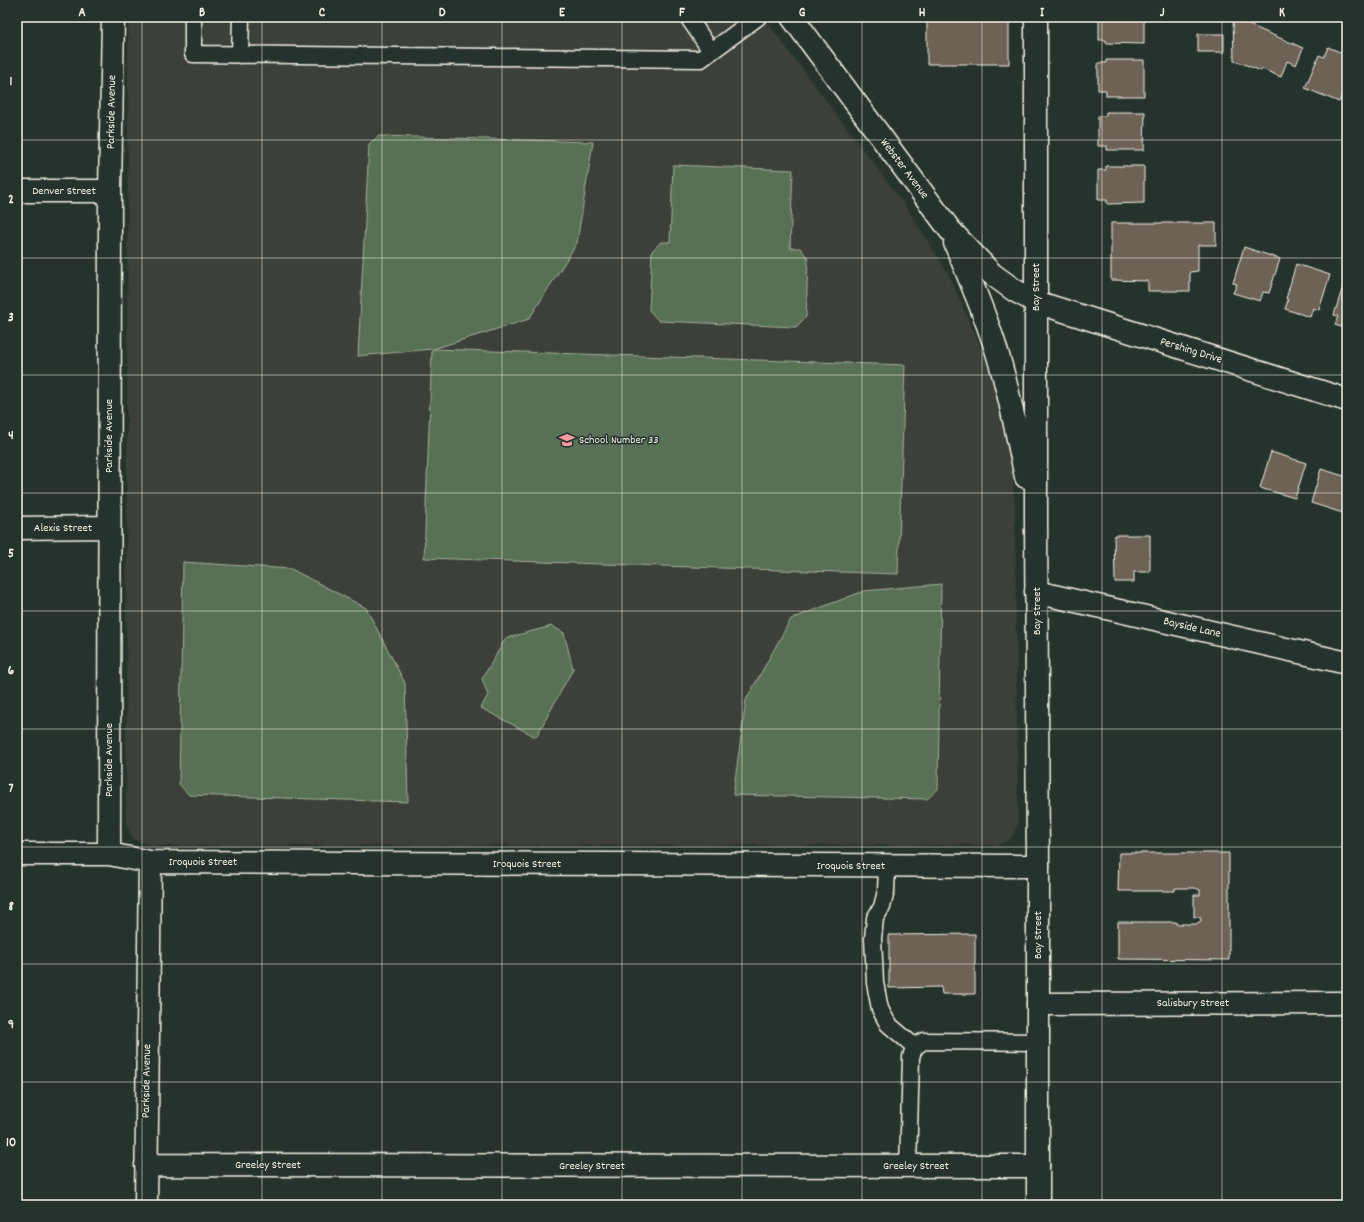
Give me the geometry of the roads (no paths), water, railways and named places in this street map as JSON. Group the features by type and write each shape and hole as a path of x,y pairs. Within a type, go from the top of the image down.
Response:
{"street":[{"name":"Parkside Avenue","path":"109,854 110,191 113,17"},
{"name":"Webster Avenue","path":"792,17 950,230 992,274 1014,290 1036,302"},
{"name":"Bay Street","path":"1036,17 1038,1205"},
{"name":"Denver Street","path":"17,191 110,191"},
{"path":"950,230 980,302 993,341 1010,400 1036,520"},
{"name":"Pershing Drive","path":"1036,302 1347,400"},
{"name":"Alexis Street","path":"17,528 109,527"},
{"name":"Bayside Lane","path":"1036,592 1347,664"},
{"name":"Iroquois Street","path":"17,854 109,854 150,862 1038,866"},
{"name":"Parkside Avenue","path":"146,1205 150,862"},
{"name":"Salisbury Street","path":"1038,1004 1347,1003"},
{"name":"Greeley Street","path":"146,1165 1038,1166"}],"lane":[{"path":"193,17 192,54 700,59 758,17"},
{"path":"240,55 241,17"},
{"path":"688,17 711,51"},
{"path":"886,866 886,891 882,907 875,918 873,938 875,983 880,1009 888,1024 915,1047"},
{"path":"908,1167 911,1057 915,1047 924,1041 1038,1042"}],"place":[{"name":"School Number 33","path":"567,440"}]}
